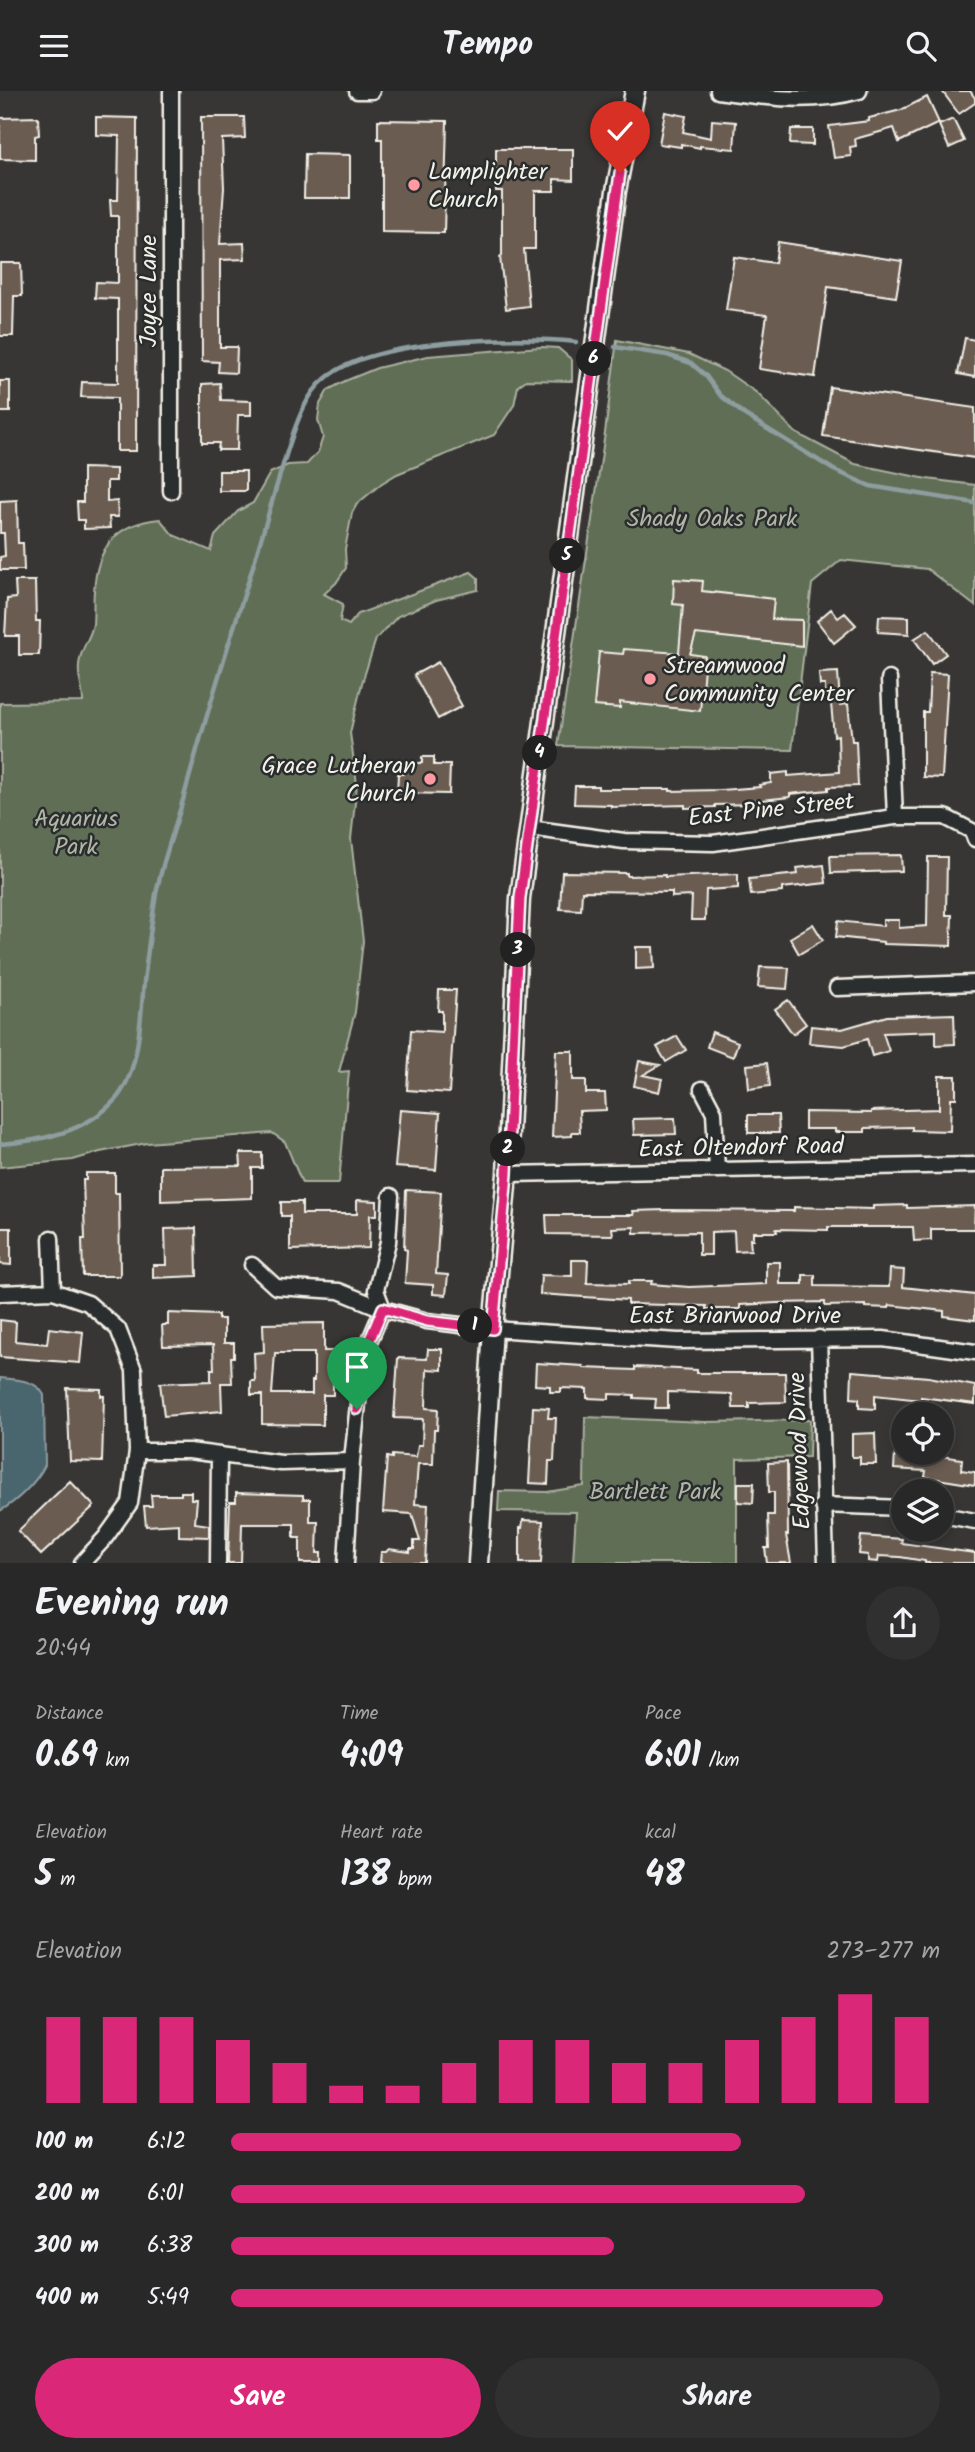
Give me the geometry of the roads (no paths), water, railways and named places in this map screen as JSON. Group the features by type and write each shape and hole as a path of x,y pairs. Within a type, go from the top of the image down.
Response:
{"main road":[{"path":"478,1563 493,1329 507,1174 520,898 614,206 635,91"}],"street":[{"name":"Joyce Lane","path":"171,91 171,491"},
{"path":"357,91 372,91"},
{"path":"718,91 791,99 818,99 859,91"},
{"path":"889,679 895,817"},
{"name":"East Pine Street","path":"530,828 624,841 713,843 895,817 945,817 974,835"},
{"path":"837,988 975,983"},
{"path":"702,1089 714,1112 717,1170"},
{"name":"East Oltendorf Road","path":"507,1174 975,1165"},
{"path":"346,1563 352,1461 363,1356 383,1308 376,1290 388,1242 391,1196"},
{"path":"51,1238 53,1291"},
{"name":"East Briarwood Drive","path":"252,1265 276,1287 339,1291 427,1321 493,1329 678,1341 883,1339 975,1352"},
{"path":"0,1293 53,1291 88,1303 118,1329 134,1370 137,1451 130,1503 105,1538 82,1563"},
{"name":"Edgewood Drive","path":"818,1338 826,1563"},
{"path":"137,1451 189,1451 281,1463 352,1461"},
{"path":"218,1563 219,1455"},
{"path":"822,1505 891,1508"},
{"path":"954,1517 975,1521"}],"water":[{"path":"0,1378 31,1383 44,1395 45,1465 26,1491 0,1511"}],"waterway":[{"path":"0,1144 47,1137 91,1120 115,1100 130,1073 138,1040 150,934 161,871 294,429 312,394 325,379 346,366 374,355 408,348 482,340 576,342"},
{"path":"615,347 667,355 691,363 706,376 720,395 745,415 834,470 870,486 975,503"}],"place":[{"name":"Lamplighter Church","path":"414,185"},
{"name":"Streamwood Community Center","path":"650,679"},
{"name":"Grace Lutheran Church","path":"430,779"}],"park label":[{"name":"Shady Oaks Park","path":"712,518"},
{"name":"Aquarius Park","path":"76,832"},
{"name":"Bartlett Park","path":"655,1491"}]}
